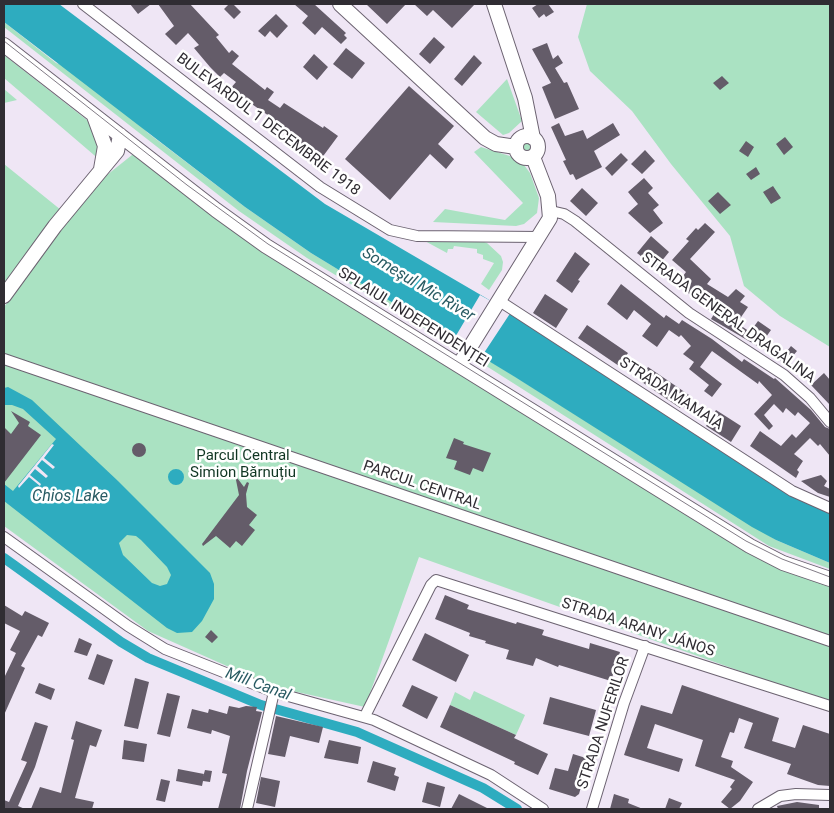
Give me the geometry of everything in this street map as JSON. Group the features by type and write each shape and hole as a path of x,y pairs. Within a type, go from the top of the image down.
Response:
{"main road":[{"path":"340,4 485,138 496,144 516,147"},
{"path":"494,4 524,98 533,138 538,149 533,157"},
{"name":"SPLAIUL INDEPENDENȚEI","path":"4,45 259,242 750,546 783,563 830,579"},
{"path":"94,115 105,146"},
{"path":"100,170 105,146 117,132"},
{"path":"4,296 55,226 117,151 117,132"},
{"path":"533,138 521,138 516,147 517,153 522,158 533,157"},
{"path":"459,365 496,302 540,237 550,218 551,211 546,188 533,157"}],"street":[{"name":"BULEVARDUL 1 DECEMBRIE 1918","path":"83,4 312,181 390,230 417,236 540,237"},
{"name":"STRADA GENERAL DRAGALINA","path":"551,211 564,214 575,221 689,313 784,375 810,398 830,422"},
{"name":"STRADA MAMAIA","path":"496,302 792,491 830,508"},
{"name":"PARCUL CENTRAL","path":"4,359 830,641"},
{"path":"4,536 145,638 174,653 272,696 365,716 491,775 543,809"},
{"name":"STRADA ARANY JÁNOS","path":"365,716 431,585 436,580 830,706"},
{"name":"STRADA NUFERILOR","path":"592,809 624,703 645,646"},
{"path":"246,809 272,696"},
{"path":"758,809 780,796 796,794 830,795"}],"green space":[{"path":"587,4 830,4 830,347 780,316 744,286 730,236 671,164 632,111 590,71 578,37"},
{"path":"4,22 56,63 91,75 148,133 245,207 311,253 454,339 451,344 307,258 239,211 4,27"},
{"path":"4,55 87,120 98,136 101,161 4,78"},
{"path":"507,79 522,121 509,133 503,135 476,112"},
{"path":"4,89 17,100 4,103"},
{"path":"524,140 530,140 534,147 530,154 524,154 520,150 520,144"},
{"path":"481,147 513,157 524,165 530,173 539,198 537,213 524,224 516,226 433,222 445,209 505,220 523,203 474,152"},
{"name":"Parcul Central Simion Bărnuțiu","path":"132,155 137,155 509,401 830,584 830,703 419,557 365,707 274,687 148,631 4,526 4,307 92,187"},
{"path":"4,164 61,210 4,285"},
{"path":"423,240 481,241 487,243 501,256 503,262 502,270 489,290 481,284 494,263 483,259 483,255 477,253 477,249 454,246 453,249 448,249 447,253"},
{"path":"482,356 776,540 830,563 830,569 769,546 480,362"},
{"path":"474,691 525,715 516,735 450,705 455,692 470,700"}],"water":[{"name":"Someşul Mic River","path":"4,4 59,4 325,204 486,298 830,512 830,563 776,540 752,527 515,377 311,253 245,207 4,22"},
{"name":"Chios Lake","path":"8,387 32,400 118,481 210,573 214,584 214,599 202,621 192,632 177,633 167,628 4,501 4,484 13,491 56,439 23,409 12,405 4,405 4,388","holes":["127,535 136,536 167,567 171,575 167,584 160,586 152,583 123,555 119,543"]},
{"path":"176,469 184,477 176,485 168,477"}],"pier":[{"path":"480,295 511,312 482,356 454,339"},
{"path":"52,444 54,445 44,458 55,467 53,469 42,460 37,466 48,476 46,478 35,469 30,475 41,484 40,486 29,477 19,488 18,486"}],"building":[{"path":"130,4 151,4 138,14"},
{"path":"158,4 190,4 219,35 216,37 229,53 232,50 239,56 232,64 265,90 267,87 274,92 268,100 280,108 284,103 338,136 321,159 288,135 289,133 272,118 230,89 236,82 224,73 220,77 210,67 194,48 199,45 188,33 176,45 165,34 174,26"},
{"path":"229,4 233,4 241,12 234,19 224,9"},
{"path":"294,4 314,4 346,33 344,35 347,38 341,44 322,27 315,35 302,23 308,16"},
{"path":"366,4 406,4 387,24"},
{"path":"414,4 475,4 452,28 433,10 427,16"},
{"path":"538,4 548,4 554,12 546,17 544,14 539,18 532,8"},
{"path":"276,14 288,26 277,38 270,31 265,37 258,31"},
{"path":"434,37 445,47 430,64 419,54"},
{"path":"547,43 553,59 558,55 563,63 555,68 564,83 567,82 579,109 555,119 542,87 551,83 532,49"},
{"path":"346,48 365,63 352,79 333,64"},
{"path":"314,54 328,67 317,80 303,67"},
{"path":"474,55 482,63 462,86 454,79"},
{"path":"722,76 729,83 720,90 713,83"},
{"path":"409,86 454,126 438,144 454,159 446,169 430,154 390,200 345,159"},
{"path":"559,123 565,136 583,130 587,139 613,123 620,135 594,151 602,167 576,180 573,174 570,175 563,161 566,160 551,127"},
{"path":"785,137 793,147 784,155 776,144"},
{"path":"746,141 754,147 748,157 739,151"},
{"path":"645,150 655,161 642,174 631,164"},
{"path":"621,153 628,160 612,176 605,168"},
{"path":"756,167 760,174 751,180 746,174"},
{"path":"644,178 653,188 648,193 659,205 653,210 663,223 650,233 628,213 638,204 628,192"},
{"path":"773,186 781,198 771,204 763,192"},
{"path":"582,188 598,203 586,216 570,201"},
{"path":"718,192 731,205 720,214 708,201"},
{"path":"705,223 715,232 690,259 711,279 707,284 728,297 736,289 745,296 740,302 748,307 737,323 750,332 758,321 771,330 759,347 711,319 714,314 677,284 686,272 672,260 689,241 686,239 696,228 698,230"},
{"path":"651,236 669,252 656,268 637,253"},
{"path":"575,252 590,264 578,280 580,281 572,293 556,281"},
{"path":"621,284 664,318 666,315 679,324 682,320 712,339 742,362 744,359 775,378 811,410 825,427 830,429 830,456 820,444 818,446 810,438 794,454 803,461 797,470 799,472 796,478 750,446 760,431 781,446 792,434 796,438 810,423 798,412 795,416 786,408 783,413 774,404 764,415 773,426 769,430 754,414 772,395 759,381 758,384 712,351 700,367 722,384 712,397 704,391 709,385 689,369 694,362 683,354 691,346 681,335 679,337 669,330 657,347 642,336 651,324 634,310 627,320 607,304"},
{"path":"545,294 568,309 556,328 533,313"},
{"path":"587,325 628,353 619,366 578,338"},
{"path":"791,346 797,351 786,364 780,360"},
{"path":"648,367 689,395 687,398 695,404 691,412 682,405 680,408 639,380"},
{"path":"824,373 830,380 830,405 811,385"},
{"path":"716,410 741,426 731,442 706,426"},
{"path":"11,411 30,422 28,426 41,435 4,483 4,427 11,434 19,423"},
{"path":"454,438 464,442 463,444 491,453 483,472 473,468 470,475 454,469 457,461 446,458"},
{"path":"136,443 142,443 146,450 142,457 136,457 132,453 132,447"},
{"path":"235,475 244,487 247,482 249,483 246,494 247,507 257,515 249,525 255,530 242,546 236,541 230,548 216,536 203,546 202,544 239,495"},
{"path":"821,475 827,481 824,486 830,489 830,497 818,493 801,481"},
{"path":"445,595 469,605 467,609 516,624 517,622 544,630 542,635 589,649 590,643 620,652 611,681 559,665 558,667 536,658 533,666 506,659 509,650 485,643 486,641 469,636 470,633 435,619"},
{"path":"4,605 22,616 25,611 49,623 42,637 38,635 21,666 25,668 4,715 4,678 16,653 10,650 20,631 4,623"},
{"path":"211,630 218,637 212,643 205,637"},
{"path":"425,633 469,655 456,682 412,660"},
{"path":"79,638 92,644 87,656 74,652"},
{"path":"97,654 113,660 104,685 88,679"},
{"path":"135,678 149,682 138,729 124,726"},
{"path":"39,683 55,689 51,700 35,693"},
{"path":"412,685 438,697 427,719 402,706"},
{"path":"682,685 779,718 772,741 795,748 803,725 830,734 830,786 818,785 787,774 791,764 744,748 753,723 739,718 734,733 730,732 721,757 733,761 731,767 753,782 740,801 730,809 721,802 732,789 730,787 735,780 695,766 703,740 655,724 647,748 683,759 679,772 624,755 641,705 672,714"},
{"path":"167,693 180,696 170,737 157,734"},
{"path":"550,697 596,710 589,736 543,724"},
{"path":"450,705 516,735 514,738 548,754 538,775 514,764 515,762 440,727"},
{"path":"229,706 239,708 246,706 257,707 256,711 262,712 247,771 240,809 218,809 227,774 222,773 230,736 212,730 211,734 187,728 192,709 208,713 209,709 227,714"},
{"path":"276,716 323,727 319,743 290,736 285,757 268,754"},
{"path":"76,721 102,730 96,747 90,745 75,798 94,802 92,809 31,809 40,787 61,793 74,740 71,739"},
{"path":"35,722 48,726 35,767 18,806 25,809 4,809 4,800 9,802 27,762 21,760"},
{"path":"124,740 147,744 144,762 122,759"},
{"path":"329,740 361,747 358,764 324,758"},
{"path":"573,754 589,759 579,794 575,797 549,789 555,768 568,771"},
{"path":"373,761 396,768 394,775 399,777 395,791 367,782"},
{"path":"178,769 204,774 205,770 212,771 210,782 203,781 202,786 176,781"},
{"path":"261,777 280,781 275,807 256,803"},
{"path":"161,779 170,781 165,802 156,800"},
{"path":"427,782 445,787 440,807 422,802"},
{"path":"459,794 489,809 451,809"},
{"path":"614,794 629,799 628,803 643,809 610,809"},
{"path":"669,798 682,803 679,809 665,809"},
{"path":"797,802 819,805 819,809 778,809 777,806"}],"waterway":[{"name":"Mill Canal","path":"4,558 121,642 148,658 261,705 357,732 483,788 517,809"}],"tram line":[{"path":"4,41 187,185 268,244 746,541 782,559 830,577"}]}
